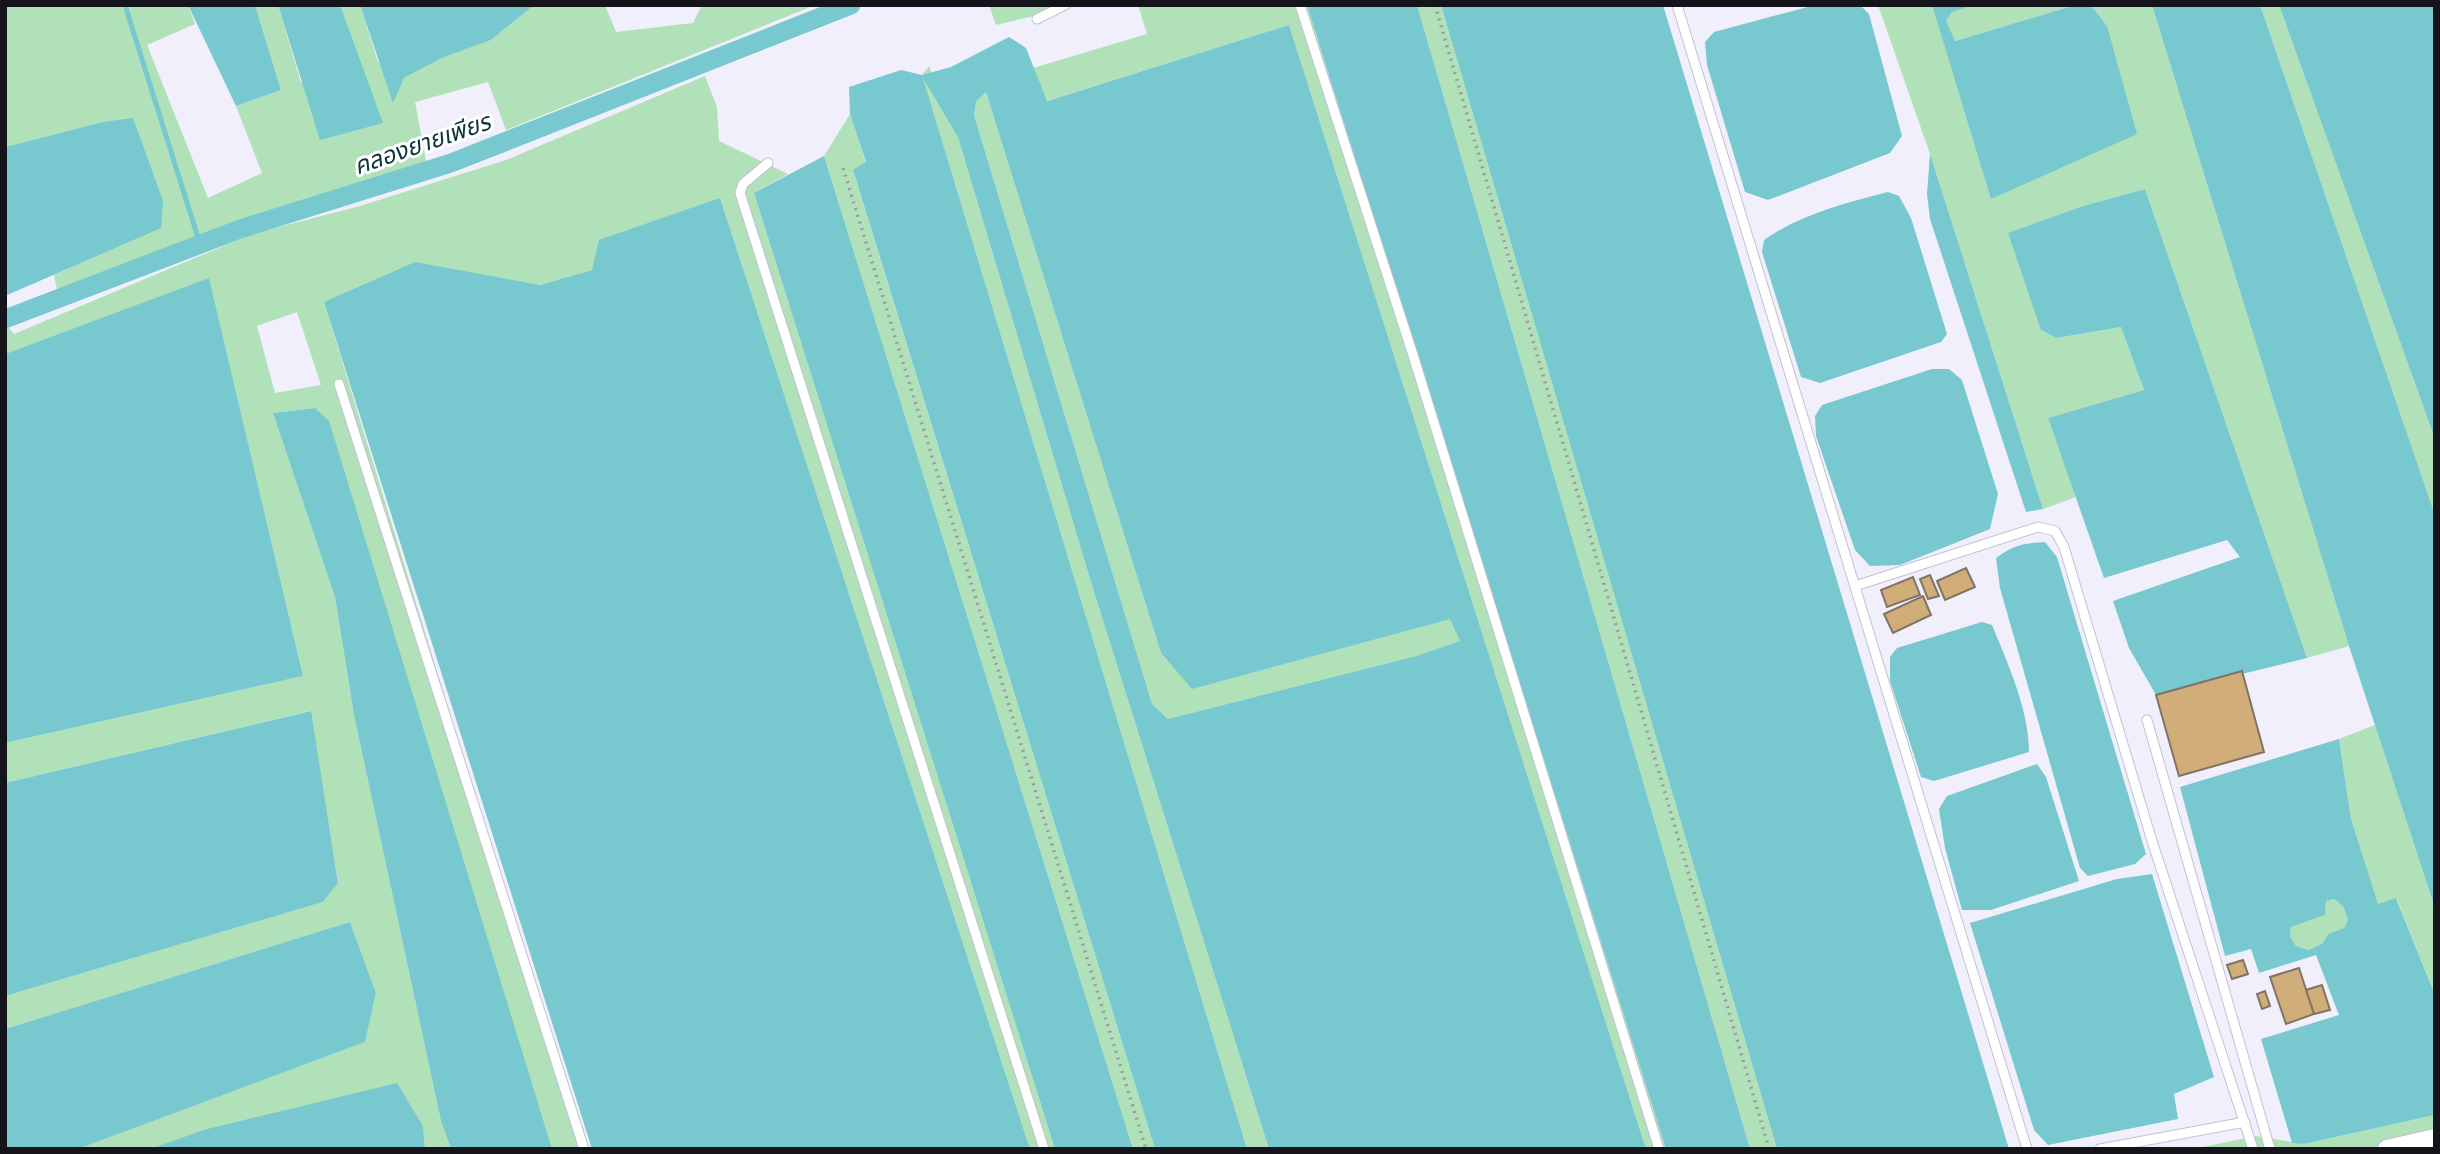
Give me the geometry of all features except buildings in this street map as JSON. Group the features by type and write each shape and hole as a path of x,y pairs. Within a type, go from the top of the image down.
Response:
{"street":[{"path":"2387,1149 2435,1138"}],"lane":[{"path":"1037,19 1065,5"},
{"path":"1300,5 1413,355 1658,1149"},
{"path":"1677,5 2027,1149"},
{"path":"768,163 743,184 740,193 1044,1149"},
{"path":"339,384 584,1149"},
{"path":"1855,586 2039,527 2055,531 2064,548 2152,841 2253,1149"},
{"path":"2147,720 2270,1149"},
{"path":"2100,1149 2245,1122"}],"path":[{"path":"1435,5 1769,1149"},
{"path":"843,169 1146,1149"}],"green space":[{"path":"5,5 188,5 195,24 147,45 208,198 262,173 236,106 281,90 255,5 278,5 301,83 342,12 340,5 360,5 378,62 404,78 442,58 491,40 534,5 605,5 616,32 693,23 702,5 815,5 506,130 488,82 415,102 426,161 57,289 54,275 153,230 103,122 5,147"},
{"path":"989,5 1081,5 996,25"},
{"path":"1138,5 1307,5 1666,1149 1646,1149 1289,25 1046,101 1033,68 1147,34"},
{"path":"1417,5 1441,5 1777,1149 1750,1149"},
{"path":"1878,5 1932,5 1991,198 2107,26 2091,5 2152,5 2349,646 2307,658 2145,189 2083,206 2009,233 2058,338 2121,327 2144,390 2048,418 2076,497 2043,509 1930,154"},
{"path":"1974,5 2075,5 1954,41 1945,22 1952,12"},
{"path":"2260,5 2279,5 2435,439 2435,515"},
{"path":"929,66 958,137 1090,579 1269,1149 1247,1149 922,75"},
{"path":"705,76 717,107 719,141 788,174 754,193 1055,1149 1030,1149 720,198 592,270 540,285 488,276 350,292 324,302 583,1149 552,1149 315,408 273,413 335,597 354,715 441,1121 451,1149 425,1149 423,1126 203,1130 150,1149 78,1149 365,1042 376,993 350,922 5,1029 5,996 323,902 338,882 310,711 5,783 5,743 303,676 209,279 5,354 5,323 14,334 252,234 360,206 506,160","holes":["297,312 321,385 275,393 257,326"]},
{"path":"986,92 1161,653 1192,688 1451,618 1460,641 1416,656 1168,719 1152,704 974,115 976,102"},
{"path":"850,114 866,163 853,171 1155,1149 1133,1149 824,156"},
{"path":"2375,725 2435,908 2435,995 2397,899 2378,905 2351,819 2339,739"},
{"path":"2334,899 2343,906 2348,920 2344,928 2328,934 2323,943 2309,950 2296,946 2290,936 2291,927 2325,915 2326,901"},
{"path":"2435,1115 2435,1143 2409,1149 2193,1149 2256,1136 2304,1144"}],"water":[{"path":"188,5 255,5 281,90 236,106"},
{"path":"278,5 340,5 383,123 320,140"},
{"path":"360,5 534,5 491,40 442,58 404,78 393,103"},
{"path":"1307,5 1417,5 1750,1149 1666,1149"},
{"path":"1441,5 1663,5 2009,1149 1777,1149"},
{"path":"1815,5 1860,5 1869,14 1902,136 1890,153 1768,200 1745,192 1707,65 1705,42 1714,32"},
{"path":"1932,5 1974,5 1952,12 1946,21 1955,41 2075,5 2091,5 2107,26 2137,134 1991,199"},
{"path":"2152,5 2260,5 2435,515 2435,908 2349,646"},
{"path":"2279,5 2435,5 2435,439"},
{"path":"1289,25 1646,1149 1269,1149 1090,579 958,137 923,78 1247,1149 1155,1149 853,170 866,162 850,114 849,87 901,70 922,75 951,67 1009,37 1026,48 1047,101","holes":["986,92 1161,653 1192,689 1450,619 1460,641 1416,656 1168,719 1152,704 974,115 976,102"]},
{"path":"133,118 163,201 161,228 5,296 5,147 103,122"},
{"path":"1930,154 2043,509 2026,512 1930,219 1927,194"},
{"path":"824,156 1133,1149 1055,1149 754,193"},
{"path":"2145,189 2307,658 2156,695 2129,648 2113,601 2240,557 2227,540 2104,578 2048,418 2144,390 2121,327 2057,338 2041,330 2008,233 2083,206"},
{"path":"1888,192 1899,196 1911,218 1947,334 1941,342 1820,383 1801,377 1762,252 1764,240 1807,217"},
{"path":"720,198 1030,1149 592,1149 324,302 415,262 540,285 592,270 599,240"},
{"path":"209,278 303,676 5,743 5,354"},
{"path":"1932,369 1949,369 1962,380 1998,494 1990,529 1900,565 1870,566 1855,550 1816,436 1815,416 1822,405"},
{"path":"315,408 329,421 552,1149 451,1149 441,1121 354,715 335,597 273,413"},
{"path":"2045,542 2057,557 2146,854 2135,864 2088,876 2080,868 2000,588 1996,558 2019,546"},
{"path":"1982,622 1992,625 2011,671 2022,704 2029,752 1934,781 1921,777 1890,681 1890,657 1897,648"},
{"path":"311,711 338,883 323,902 5,996 5,783"},
{"path":"2339,739 2351,819 2378,904 2396,898 2435,995 2435,1115 2304,1144 2292,1143 2261,1039 2339,1015 2316,955 2259,973 2251,949 2225,956 2180,787","holes":["2334,899 2343,906 2348,920 2344,928 2328,934 2323,943 2309,950 2296,946 2290,936 2291,927 2325,915 2326,901"]},
{"path":"2037,764 2046,777 2079,881 1991,910 1962,910 1945,848 1939,809 1947,796"},
{"path":"2152,874 2214,1077 2174,1094 2178,1119 2048,1145 2034,1130 1970,923 2117,879"},
{"path":"350,922 376,993 365,1042 78,1149 5,1149 5,1029"},
{"path":"397,1083 423,1126 425,1149 150,1149 203,1130"}],"waterway":[{"path":"125,5 200,244"},
{"name":"คลองยายเพียร","path":"5,319 240,229 451,163 851,5"}]}
